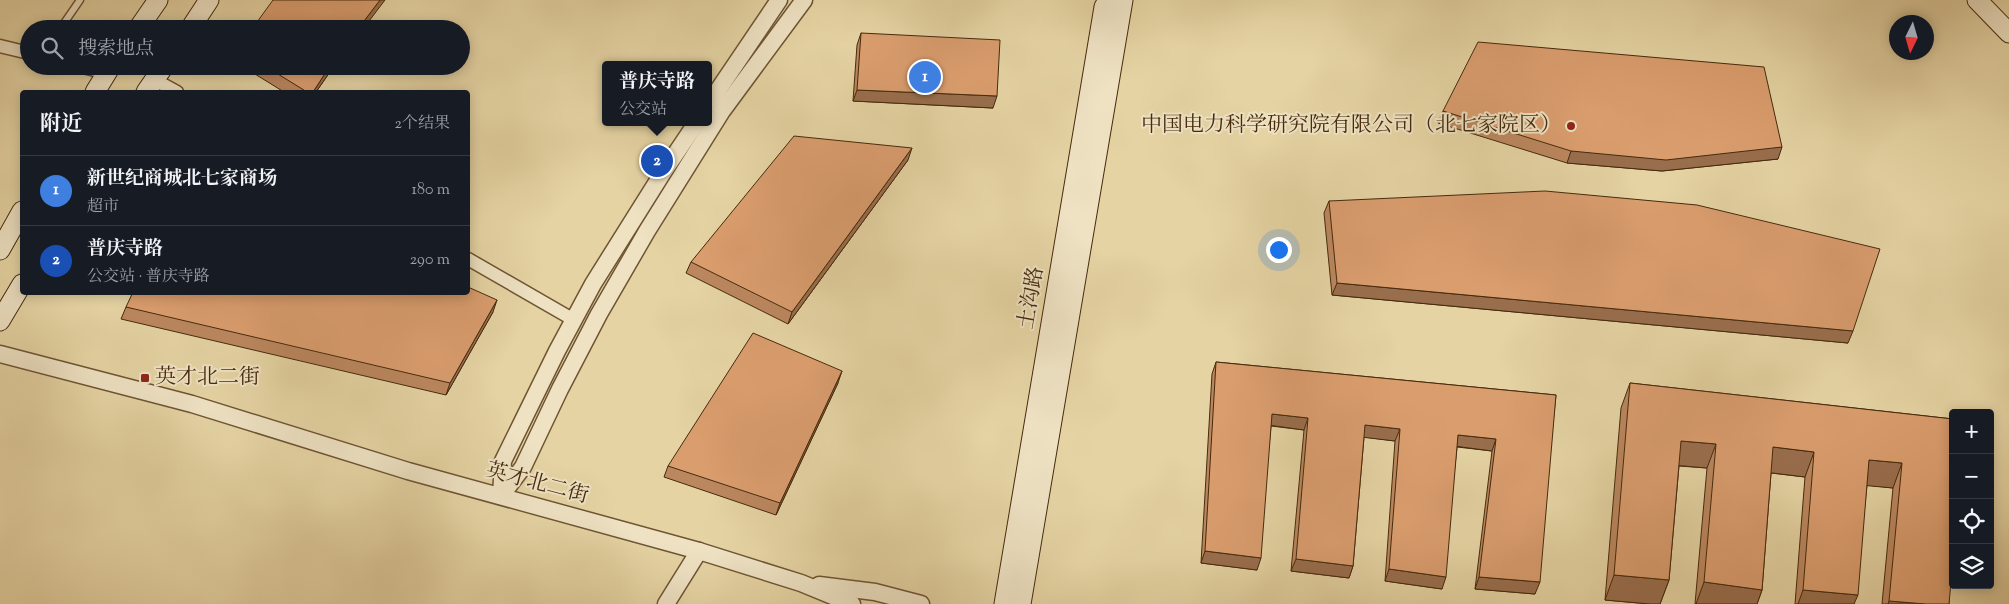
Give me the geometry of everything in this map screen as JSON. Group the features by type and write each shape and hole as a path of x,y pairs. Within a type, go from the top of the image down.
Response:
{"main road":[{"path":"144,20 158,0"},
{"path":"196,20 210,0"},
{"name":"土沟路","path":"1004,604 1104,7 1108,0"},
{"name":"土沟路","path":"1021,604 1123,0"},
{"path":"1977,0 2009,33"},
{"path":"96,90 106,75"},
{"path":"0,250 20,215"},
{"path":"0,321 20,287"}],"street":[{"path":"712,100 779,0"},
{"path":"501,496 523,468 599,314 652,223 722,111 804,0"},
{"path":"0,46 20,51"},
{"path":"155,80 173,90"},
{"path":"501,496 504,461 556,351 593,284 694,126"},
{"path":"470,260 574,320"},
{"name":"英才北二街","path":"0,354 192,404 408,470 700,551 802,583 852,604"},
{"path":"666,604 700,551"},
{"name":"英才北二街","path":"802,583 875,592 922,604"}],"lane":[{"path":"66,20 79,1"}],"building":[{"path":"273,0 380,0 365,20 259,20"},
{"path":"861,33 1000,40 997,96 857,90"},
{"path":"1478,42 1764,67 1782,147 1666,160 1571,151 1443,111"},
{"path":"280,75 324,75 314,90 304,90"},
{"path":"794,136 912,148 792,312 691,262"},
{"path":"1545,191 1697,205 1880,249 1853,331 1337,283 1329,201"},
{"path":"470,288 497,300 450,383 126,307 132,295 470,295"},
{"path":"753,333 842,371 780,503 668,466"},
{"path":"1216,362 1556,395 1540,582 1479,577 1496,439 1458,435 1446,577 1389,569 1400,429 1365,425 1353,566 1296,559 1308,418 1272,414 1261,558 1205,551"},
{"path":"1630,383 1949,419 1949,604 1889,601 1902,463 1869,460 1858,595 1803,590 1814,452 1773,447 1762,590 1704,582 1716,444 1681,441 1669,580 1614,575"}],"place":[{"name":"新世纪商城北七家商场","path":"925,77"},
{"name":"中国电力科学研究院有限公司（北七家院区）","path":"1571,126"},
{"name":"普庆寺路","path":"657,161"},
{"name":"英才北二街","path":"145,378"}]}
